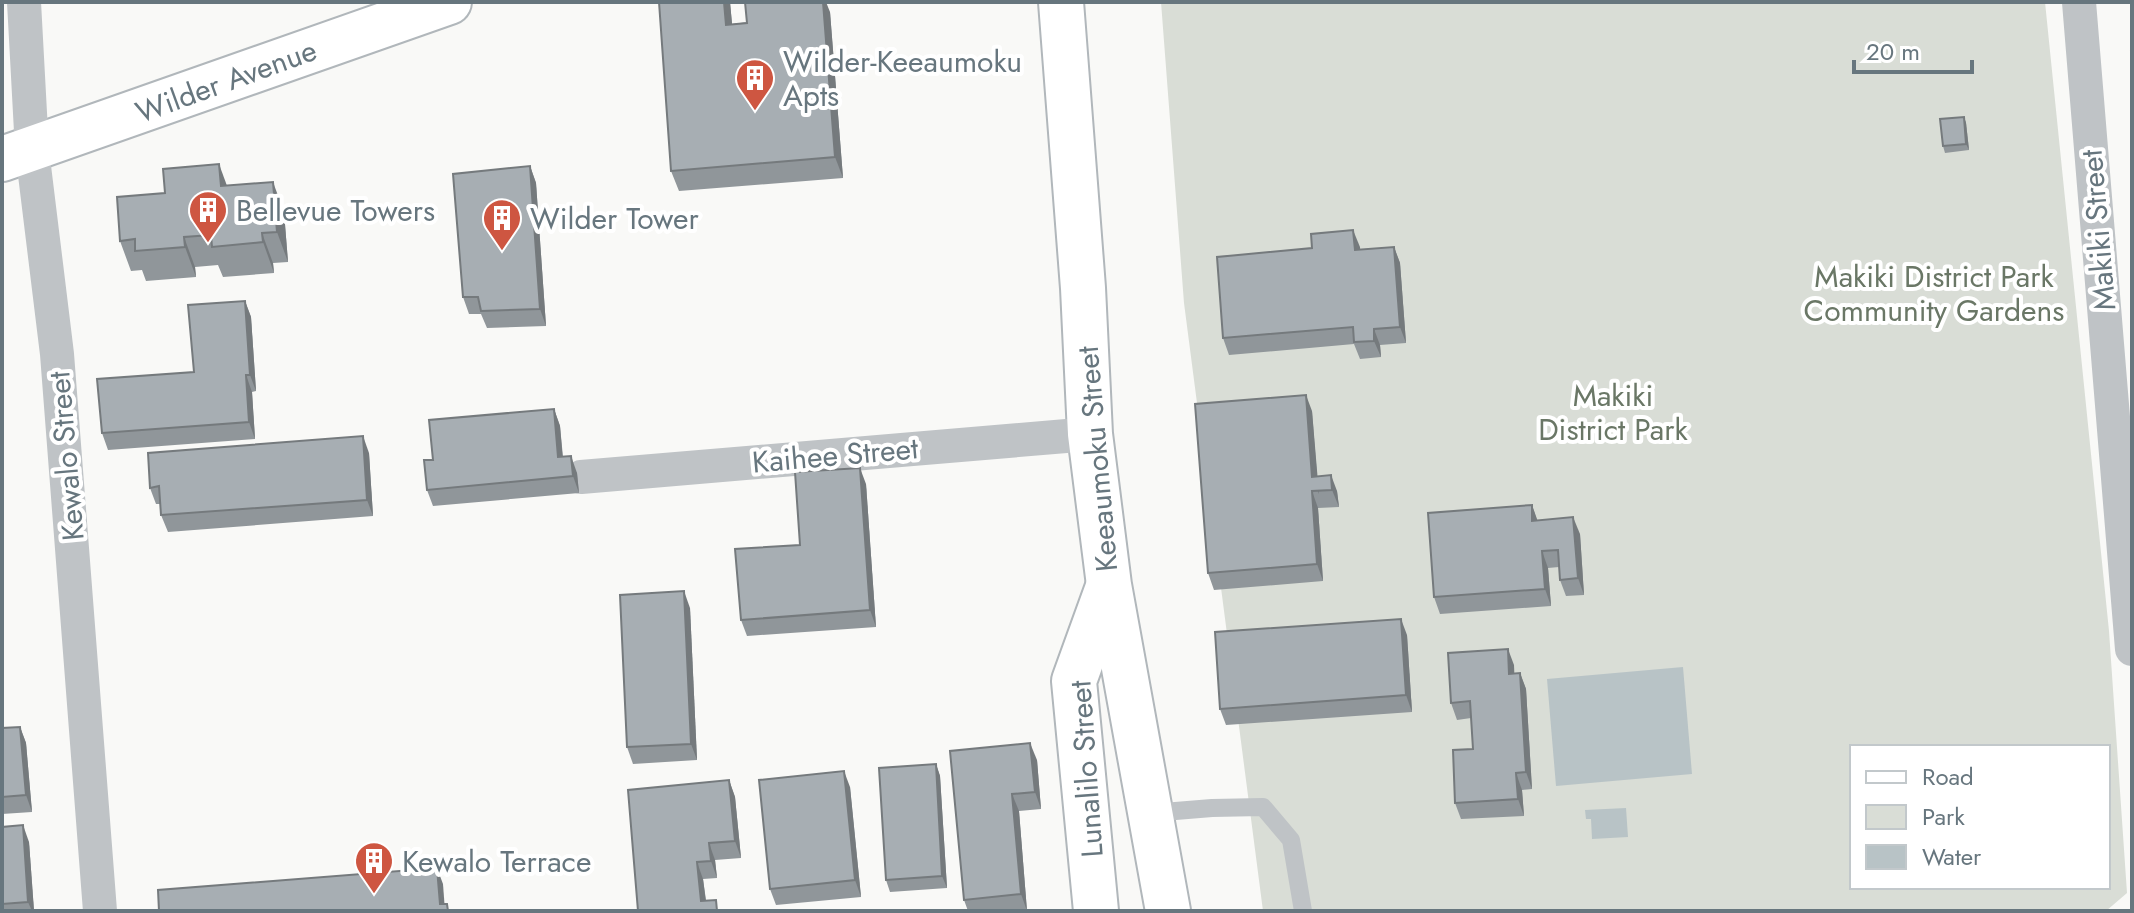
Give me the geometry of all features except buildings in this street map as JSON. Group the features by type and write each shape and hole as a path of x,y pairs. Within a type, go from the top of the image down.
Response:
{"main road":[{"name":"Wilder Avenue","path":"17,155 449,2"},
{"name":"Keeaumoku Street","path":"1061,2 1083,288 1090,434 1109,585 1168,911"},
{"name":"Lunalilo Street","path":"1096,911 1074,681 1109,585"}],"street":[{"name":"Kewalo Street","path":"24,2 17,155 57,354 100,911"},
{"name":"Makiki Street","path":"2079,2 2130,590 2132,649"},
{"name":"Kaihee Street","path":"581,477 1090,434"}],"lane":[{"path":"1151,813 1263,807 1291,840 1303,911"}],"green space":[{"name":"Makiki District Park","path":"1161,2 2045,2 2109,631 2127,893 2106,911 1263,911 1184,303"}],"water":[{"path":"1683,667 1692,774 1556,786 1547,679"},
{"path":"1626,808 1628,837 1592,839 1591,819 1586,819 1585,810"}],"place":[{"name":"Wilder-Keeaumoku Apts","path":"755,112"},
{"name":"Bellevue Towers","path":"208,244"},
{"name":"Wilder Tower","path":"502,252"},
{"name":"Kewalo Terrace","path":"374,895"}],"park label":[{"name":"Makiki District Park Community Gardens","path":"1934,293"}]}
